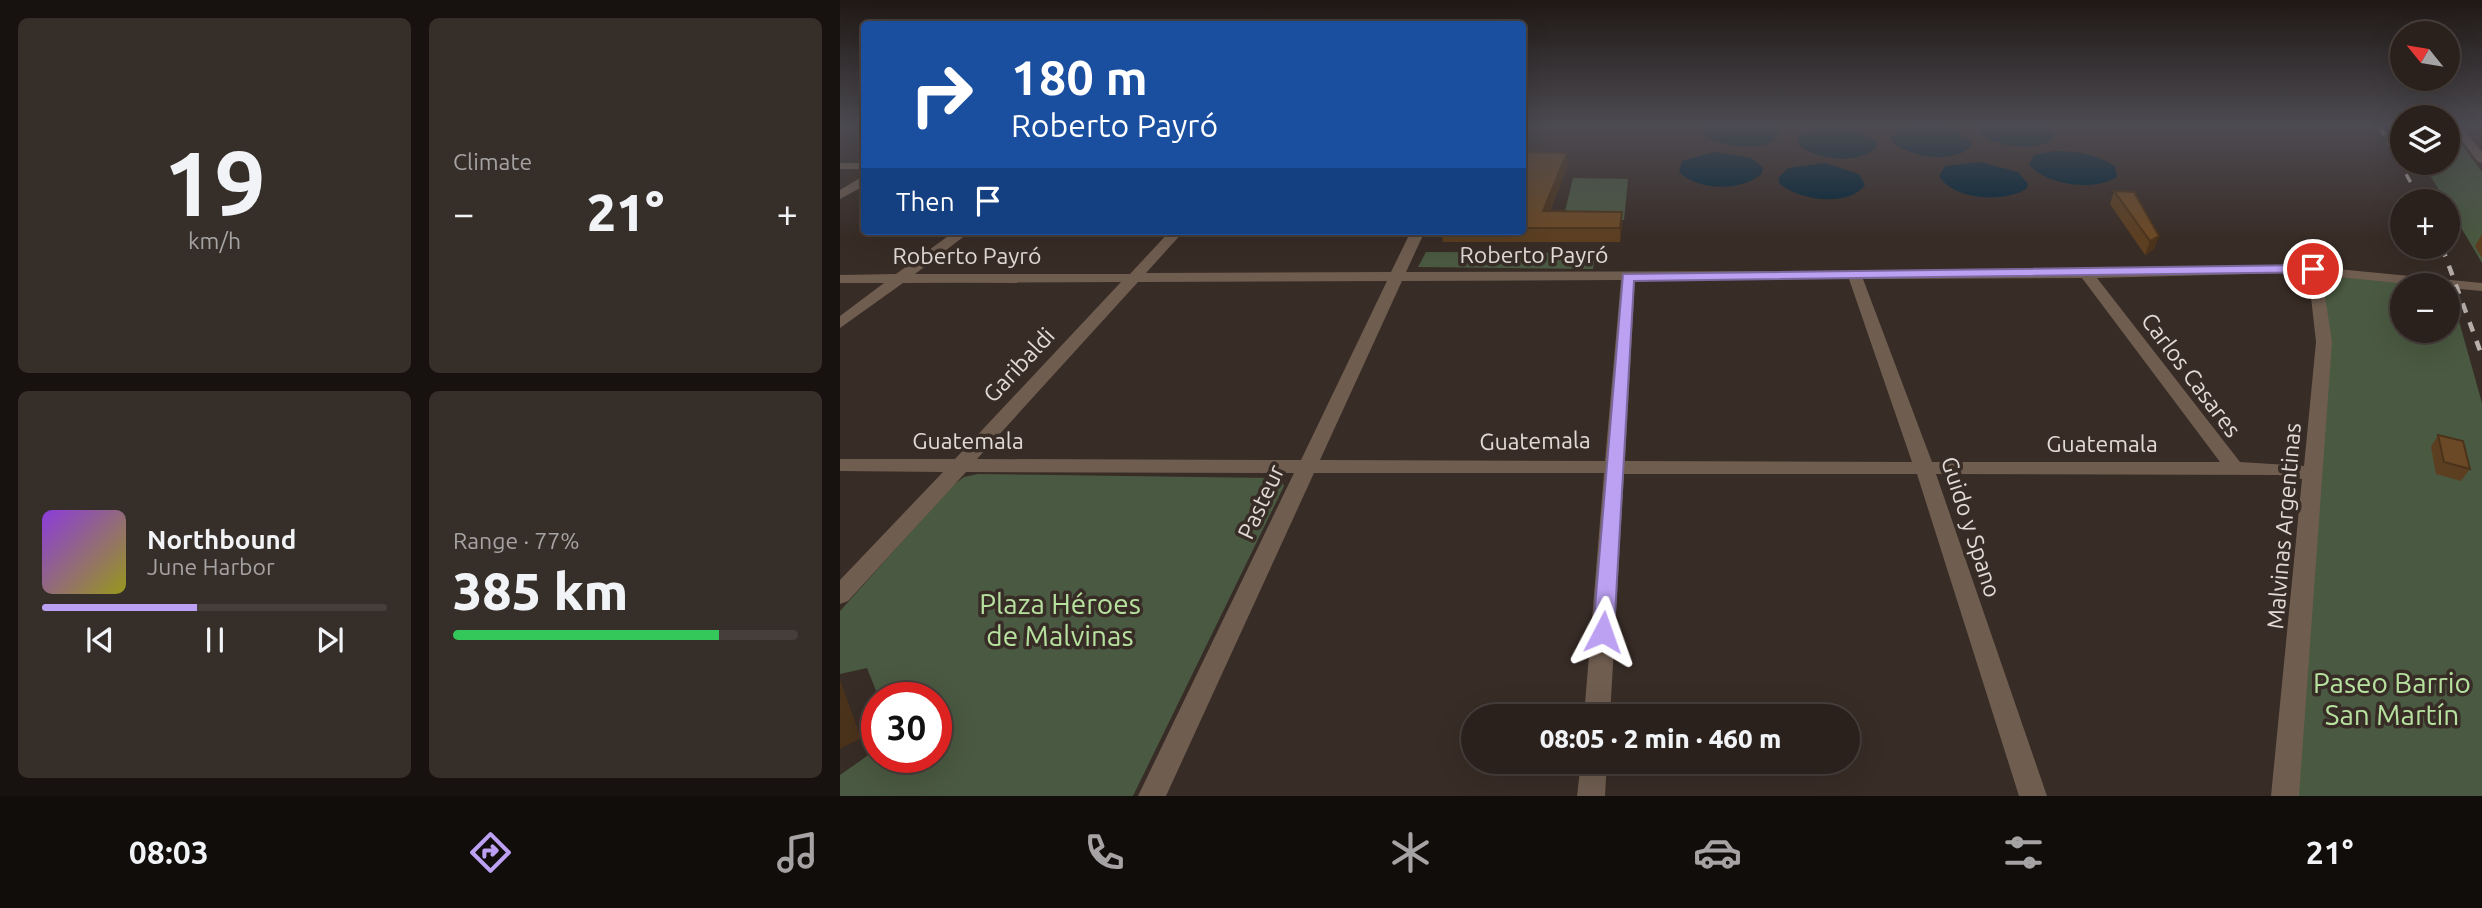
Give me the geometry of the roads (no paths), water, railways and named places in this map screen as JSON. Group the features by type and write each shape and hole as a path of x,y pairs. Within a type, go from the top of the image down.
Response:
{"street":[{"path":"840,166 861,166"},
{"path":"840,195 861,183"},
{"path":"840,323 959,235"},
{"name":"Garibaldi","path":"840,595 1173,235"},
{"name":"Pasteur","path":"1152,796 1416,235"},
{"name":"Roberto Payró","path":"840,279 1855,276 2304,269 2482,287"},
{"name":"Malvinas Argentinas","path":"2285,796 2324,342 2322,316 2304,269"},
{"name":"Carlos Casares","path":"2086,274 2235,469"},
{"name":"Guido y Spano","path":"1855,276 1924,467 2033,796"},
{"path":"1598,704 1628,277"},
{"name":"Guatemala","path":"840,465 1306,468 1615,465 2235,469 2314,474"},
{"path":"1591,796 1593,774"}],"water":[{"path":"1681,164 1758,164 1763,168 1762,173 1744,184 1721,187 1697,183 1679,172"},
{"path":"1829,164 1859,174 1865,185 1847,197 1811,197 1788,190 1780,184 1778,178 1788,168"},
{"path":"1988,164 2018,172 2028,184 2026,189 2005,196 1980,197 1946,184 1939,176 1945,166"},
{"path":"2111,164 2115,166 2117,177 2096,184 2071,184 2047,177 2029,165"}],"railway":[{"path":"2401,164 2414,189"},
{"path":"2446,259 2482,356"}],"park label":[{"name":"Plaza Héroes de Malvinas","path":"1060,620"},
{"name":"Paseo Barrio San Martín","path":"2392,699"}]}
